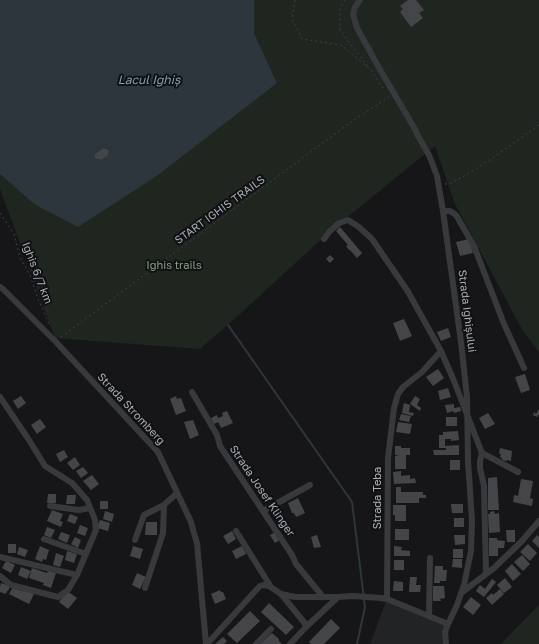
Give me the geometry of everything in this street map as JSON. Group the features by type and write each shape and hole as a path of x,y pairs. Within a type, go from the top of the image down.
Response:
{"street":[{"name":"Strada Ighișului","path":"360,0 355,7 354,14 357,28 429,155 437,176 461,342 467,397 468,461 472,520 471,551 464,585 445,632 446,644"},
{"path":"443,211 450,211 456,215 474,246 504,324 524,368"},
{"path":"324,239 339,223 348,220 359,227 372,239 407,290 441,351 482,453 480,468 484,486 486,574"},
{"name":"Strada Stromberg","path":"0,287 56,342 158,452 191,522 197,543 206,644"},
{"name":"Strada Teba","path":"384,598 388,458 394,408 398,394 422,372 441,351"},
{"name":"Strada Josef Klinger","path":"192,392 217,435 220,446 292,555 296,564 323,597"},
{"path":"0,397 45,466 72,483 87,500 95,520 96,530 68,590 58,597 11,584 0,576"},
{"path":"482,453 518,472"},
{"path":"263,511 310,485"},
{"path":"135,540 144,516 164,505 177,493"},
{"path":"145,588 163,533 164,505"},
{"path":"50,506 79,510 90,508"},
{"path":"461,593 494,568 522,541 539,521"},
{"path":"236,531 271,587"},
{"path":"44,539 86,554"},
{"path":"0,557 76,575"},
{"path":"429,616 430,558"},
{"path":"206,644 258,588 263,585 271,587 281,594 307,626"},
{"path":"281,594 296,597 353,596 384,598 448,624"},
{"path":"290,644 338,597"},
{"path":"256,644 271,629"}],"path":[{"path":"294,0 292,19 302,39 341,45 371,70"},
{"path":"346,0 340,8 340,30 371,70 382,87 394,94"},
{"name":"START IGHIS TRAILS","path":"62,337 355,119 394,94"},
{"path":"438,185 449,184 468,174 492,159 539,125"},
{"name":"Ighis 6/7 km","path":"0,213 14,234 20,257 30,275 50,327"}],"shaded area":[{"path":"387,599 448,624 446,644 370,644"}],"green space":[{"name":"Ighis trails","path":"254,0 539,0 539,352 523,331 455,204 435,146 330,231 200,349 55,338 0,189 0,174 34,204 277,83 254,33"},
{"path":"539,605 539,644 501,644"}],"water":[{"name":"Lacul Ighiș","path":"0,0 254,0 254,33 277,83 158,175 78,227 34,204 0,174","holes":["103,148 109,151 108,156 101,160 96,158 95,154"]}],"building":[{"path":"408,0 416,0 424,10 419,13 423,18 411,27 400,12 403,9 400,6"},
{"path":"103,148 109,151 108,156 101,160 95,158 95,154"},
{"path":"340,227 362,253 357,258 349,250 346,246 348,245 336,231"},
{"path":"469,239 473,253 460,256 456,242"},
{"path":"330,255 334,259 330,263 326,259"},
{"path":"404,319 412,336 400,341 393,323"},
{"path":"448,328 451,337 441,341 437,332"},
{"path":"438,369 444,378 433,386 426,377"},
{"path":"525,374 530,390 521,393 515,377"},
{"path":"448,388 451,397 440,400 438,391"},
{"path":"21,396 26,403 18,409 13,401"},
{"path":"176,396 177,399 181,398 186,411 176,415 170,399"},
{"path":"415,396 420,399 417,405 421,408 420,411 410,404"},
{"path":"404,403 410,405 409,412 414,413 413,416 402,413"},
{"path":"454,404 454,408 460,407 461,411 447,413 445,405"},
{"path":"539,409 539,415 537,417 533,415 534,412 536,414"},
{"path":"227,411 233,423 221,428 218,422 214,424 211,418 217,415 218,418 223,416 222,413"},
{"path":"488,413 495,424 485,429 479,418"},
{"path":"401,414 411,416 409,422 399,420"},
{"path":"446,417 457,417 457,426 446,426"},
{"path":"40,419 46,427 37,434 31,425"},
{"path":"193,420 199,435 190,439 184,422"},
{"path":"398,422 412,424 410,434 396,432"},
{"path":"458,431 459,440 451,441 451,439 445,439 445,446 459,445 459,455 434,455 433,450 446,450 446,448 439,448 439,435 443,435 443,432"},
{"path":"395,446 410,448 410,455 406,455 406,469 395,469 395,456 400,455 395,455"},
{"path":"500,448 512,451 511,461 502,460 500,457 501,454 499,454"},
{"path":"64,450 68,457 60,462 56,454"},
{"path":"75,457 80,465 73,470 67,463"},
{"path":"450,460 460,460 460,470 450,470"},
{"path":"83,467 88,473 81,478 76,471"},
{"path":"401,471 401,476 410,475 410,479 415,478 416,483 394,484 393,472"},
{"path":"92,475 99,484 91,490 83,481"},
{"path":"497,477 499,510 488,510 488,478"},
{"path":"521,479 533,481 530,498 533,499 532,506 513,502 514,495 518,496"},
{"path":"396,487 401,487 401,492 423,492 423,495 426,495 426,498 419,498 419,503 396,503"},
{"path":"48,494 56,494 56,503 47,503"},
{"path":"67,495 76,495 75,504 66,504"},
{"path":"298,498 305,513 296,517 294,513 292,513 288,503"},
{"path":"100,501 108,501 108,509 100,509"},
{"path":"451,504 463,504 463,513 452,513"},
{"path":"393,505 406,505 406,521 395,521 395,515 393,515"},
{"path":"52,510 63,514 60,521 63,522 61,527 47,521"},
{"path":"105,511 114,514 112,522 103,519"},
{"path":"494,511 495,514 499,513 500,532 489,533 488,514"},
{"path":"70,514 78,517 75,524 67,521"},
{"path":"454,518 464,518 464,527 454,527"},
{"path":"100,520 110,523 108,531 97,528"},
{"path":"146,522 157,522 157,535 145,535"},
{"path":"80,525 88,528 85,536 77,533"},
{"path":"47,527 55,530 51,538 44,535"},
{"path":"395,529 409,529 409,540 395,540"},
{"path":"506,530 515,530 515,542 507,542"},
{"path":"232,531 236,539 228,544 223,536"},
{"path":"61,532 70,535 67,543 58,539"},
{"path":"275,532 280,540 275,543 270,535"},
{"path":"317,535 321,547 314,548 311,537"},
{"path":"454,535 465,535 465,544 455,545"},
{"path":"537,535 539,537 539,548 532,541"},
{"path":"75,537 81,540 78,548 71,544"},
{"path":"489,538 497,538 497,540 505,541 504,548 498,548 498,556 489,556"},
{"path":"8,544 16,544 16,553 8,553"},
{"path":"528,544 537,553 530,561 520,552"},
{"path":"40,546 49,550 46,560 43,559 42,562 35,559"},
{"path":"133,546 143,549 140,559 130,556"},
{"path":"242,546 246,554 236,559 232,551"},
{"path":"394,546 402,547 401,550 410,551 410,556 394,556"},
{"path":"19,547 28,550 25,557 17,554"},
{"path":"453,549 463,549 463,558 453,558"},
{"path":"67,551 77,554 74,563 65,560"},
{"path":"56,553 64,556 60,567 53,565"},
{"path":"522,555 530,564 523,571 514,562"},
{"path":"453,559 462,559 462,568 452,567"},
{"path":"394,560 404,560 404,570 394,570"},
{"path":"6,561 15,565 11,573 2,568"},
{"path":"512,564 521,574 513,581 505,571"},
{"path":"435,566 443,566 443,570 447,570 446,581 434,583"},
{"path":"21,567 31,571 27,579 18,575"},
{"path":"32,568 47,573 48,571 56,573 51,588 43,585 44,583 29,578"},
{"path":"137,573 146,577 140,589 132,585"},
{"path":"410,577 417,577 416,585 421,585 420,592 409,592"},
{"path":"505,578 512,587 504,593 497,585"},
{"path":"492,579 496,582 484,597 476,591 480,585 485,589"},
{"path":"394,581 403,582 403,591 393,591"},
{"path":"1,583 10,586 6,594 0,592"},
{"path":"433,586 444,586 445,598 440,599 441,601 433,601"},
{"path":"13,587 21,591 22,589 34,594 29,604 9,594"},
{"path":"500,589 504,594 492,605 486,598 492,593 493,595"},
{"path":"220,590 223,592 226,599 215,604 211,594"},
{"path":"67,591 77,598 68,609 59,602"},
{"path":"471,597 481,605 473,615 463,607"},
{"path":"269,603 294,627 286,635 261,612"},
{"path":"250,611 260,621 237,643 227,634"},
{"path":"331,619 340,628 324,644 311,644 309,642"},
{"path":"272,633 282,644 260,644"},
{"path":"223,637 227,641 224,644 215,644"}],"waterway":[{"path":"228,325 352,502 365,607 357,644"}]}
